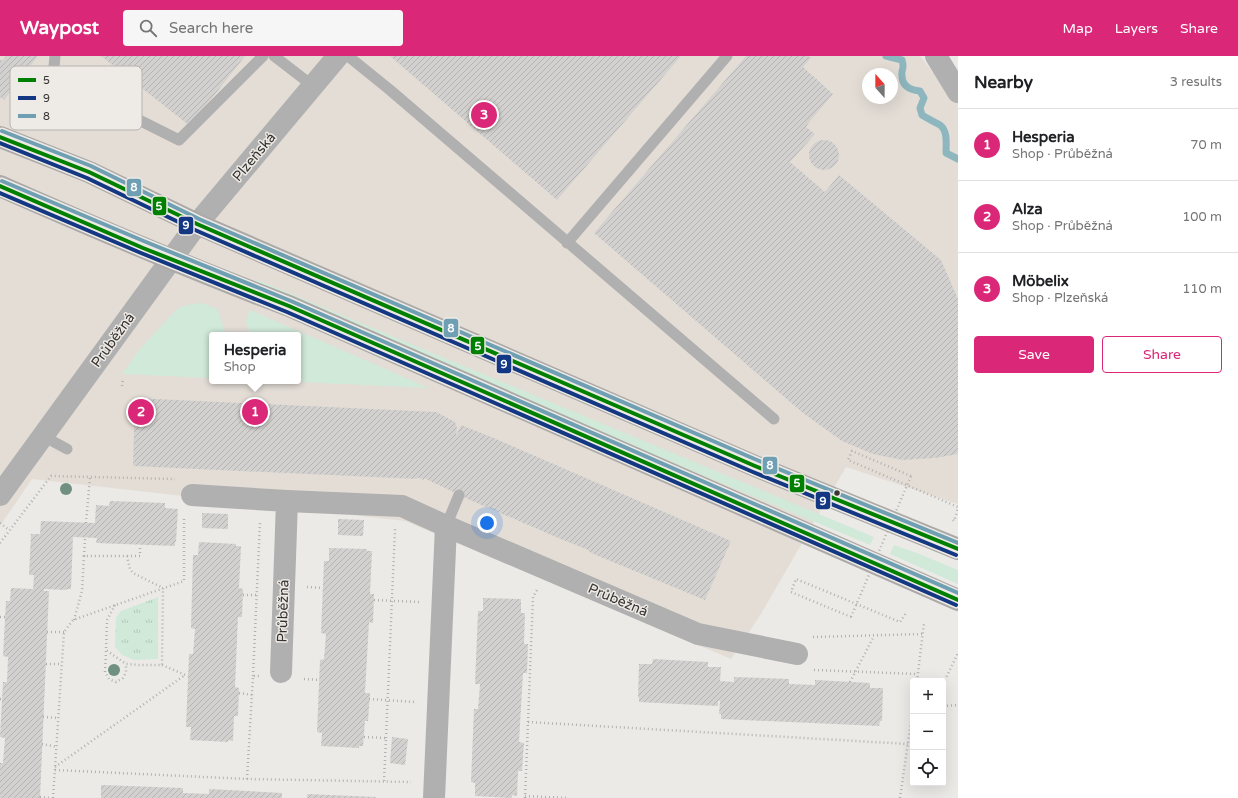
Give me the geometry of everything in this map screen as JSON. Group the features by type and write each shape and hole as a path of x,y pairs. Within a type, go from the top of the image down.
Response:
{"main road":[{"path":"0,137 89,172 197,224 754,466 958,549"},
{"path":"0,186 100,230 289,306 958,600"}],"street":[{"name":"Plzeňská","path":"172,259 197,224 338,56"},
{"path":"936,56 958,92"},
{"name":"Průběžná","path":"49,428 172,259"},
{"path":"3,487 49,428"},
{"name":"Průběžná","path":"188,503 261,500 402,506 698,634 796,654"},
{"name":"Průběžná","path":"281,672 287,501"},
{"path":"434,791 446,526"}],"lane":[{"path":"54,66 55,56"},
{"path":"142,122 179,140 263,56"},
{"path":"274,56 313,86"},
{"path":"348,56 390,90 774,419"},
{"path":"567,243 727,56"},
{"path":"49,428 67,449"},
{"path":"446,526 459,494"}],"path":[{"path":"122,386 123,379"},
{"path":"906,614 900,622 796,580 791,592 851,617 911,476 852,451 848,460 958,508 954,521"},
{"path":"0,543 51,476 192,480 188,503 184,581 74,620"},
{"path":"86,523 90,477"},
{"path":"247,779 261,500"},
{"path":"384,781 396,505"},
{"path":"0,523 9,530"},
{"path":"40,797 52,798 57,747 64,632 74,620 82,591 85,538"},
{"path":"84,556 140,556 140,545"},
{"path":"127,556 130,569 133,573 163,588"},
{"path":"548,570 533,597 525,797 568,798"},
{"path":"162,665 163,588"},
{"path":"374,600 442,603"},
{"path":"115,605 108,620 105,672 109,679 116,682 123,678 126,672 126,664"},
{"path":"0,617 6,617"},
{"path":"916,678 924,622"},
{"path":"47,632 64,632"},
{"path":"917,674 795,669 796,654 800,637 923,634"},
{"path":"850,682 874,636"},
{"path":"106,650 126,664 162,665 188,676"},
{"path":"946,678 958,653"},
{"path":"46,664 62,664"},
{"path":"55,768 185,675"},
{"path":"252,676 260,676"},
{"path":"304,679 319,680"},
{"path":"239,693 252,695"},
{"path":"369,699 438,703"},
{"path":"946,706 958,705"},
{"path":"900,798 912,714"},
{"path":"44,717 58,718"},
{"path":"528,722 908,744"},
{"path":"364,737 386,738"},
{"path":"42,744 57,747"},
{"path":"55,768 247,779 384,781 434,791"}],"shaded area":[{"path":"0,56 920,56 958,103 958,504 846,467 761,614 731,659 405,521 32,479 0,526"}],"green space":[{"path":"258,280 874,537 870,545 253,287"},
{"path":"199,303 217,309 225,332 209,332 209,378 122,374 139,350 176,310 183,306"},
{"path":"250,310 300,332 249,332 246,321"},
{"path":"301,332 429,388 301,382"},
{"path":"894,545 958,570 958,584 890,554"},
{"path":"158,597 158,659 134,660 122,655 115,647 116,618 121,611"}],"building":[{"path":"6,56 38,56 30,66 10,66 10,92 4,100 0,97 0,59 2,61"},
{"path":"101,56 245,56 190,126 142,88 142,66 114,66"},
{"path":"390,56 681,56 557,200"},
{"path":"746,56 808,56 811,58 803,67 833,94 806,127 815,134 790,162 825,192 839,175 941,260 958,299 958,454 935,458 902,460 873,454 842,441 803,413 594,233"},
{"path":"824,140 835,144 839,155 835,166 824,170 813,166 809,155 813,144"},
{"path":"135,398 436,412 455,422 457,428 456,436 461,425 731,541 705,600 591,553 586,549 470,500 424,478 424,480 419,478 133,466"},
{"path":"110,501 165,503 165,508 178,509 175,546 96,543 97,538 73,537 71,589 44,589 44,591 49,591 40,798 0,798 0,763 3,763 5,738 0,737 3,682 7,682 8,657 3,656 6,601 10,601 11,588 33,589 34,575 29,575 31,534 40,534 41,521 95,523 96,505 109,506"},
{"path":"202,513 228,514 228,529 202,528"},
{"path":"338,519 364,520 363,536 338,535"},
{"path":"199,542 236,544 236,546 241,546 239,588 243,589 242,617 238,617 235,687 239,688 238,716 234,716 233,741 228,740 228,742 190,740 191,727 186,727 189,654 193,654 195,629 191,628 193,555 198,555"},
{"path":"329,548 367,549 367,551 372,551 370,594 374,594 373,623 369,622 365,693 370,693 368,721 365,721 363,746 359,746 359,748 321,746 322,733 317,732 320,660 324,659 326,634 321,633 324,561 329,561"},
{"path":"483,598 521,599 521,613 525,613 524,644 528,644 527,673 523,673 519,742 524,743 522,771 518,771 517,796 512,795 512,798 475,796 475,783 471,782 474,709 478,709 480,684 475,684 478,611 483,611"},
{"path":"653,659 708,662 708,667 721,667 720,681 734,682 734,677 789,679 789,684 815,685 815,680 870,683 870,688 883,688 882,721 880,721 879,726 721,719 721,714 719,714 720,701 718,701 718,706 639,702 639,664 652,664"},
{"path":"392,737 408,739 405,765 390,763"},
{"path":"101,785 183,788 183,793 209,794 209,789 282,793 282,798 101,798"},
{"path":"307,794 376,797 376,798 307,798"}],"waterway":[{"path":"886,56 902,60 902,80 910,89 920,91 924,98 920,108 922,115 943,128 946,138 946,153 958,159"}],"transit line":[{"name":"8","path":"2,131 91,166 199,219 757,460 958,543"},
{"name":"5","path":"0,137 89,172 197,224 755,466 958,549"},
{"name":"9","path":"0,143 87,178 195,230 753,472 956,555"},
{"name":"8","path":"2,181 291,301 958,593"},
{"name":"5","path":"0,186 143,248 289,306 958,600"},
{"name":"9","path":"0,193 141,253 287,312 956,605"}],"place":[{"name":"Möbelix","path":"484,115"},
{"name":"Alza","path":"141,412"},
{"name":"Hesperia","path":"255,412"}]}
